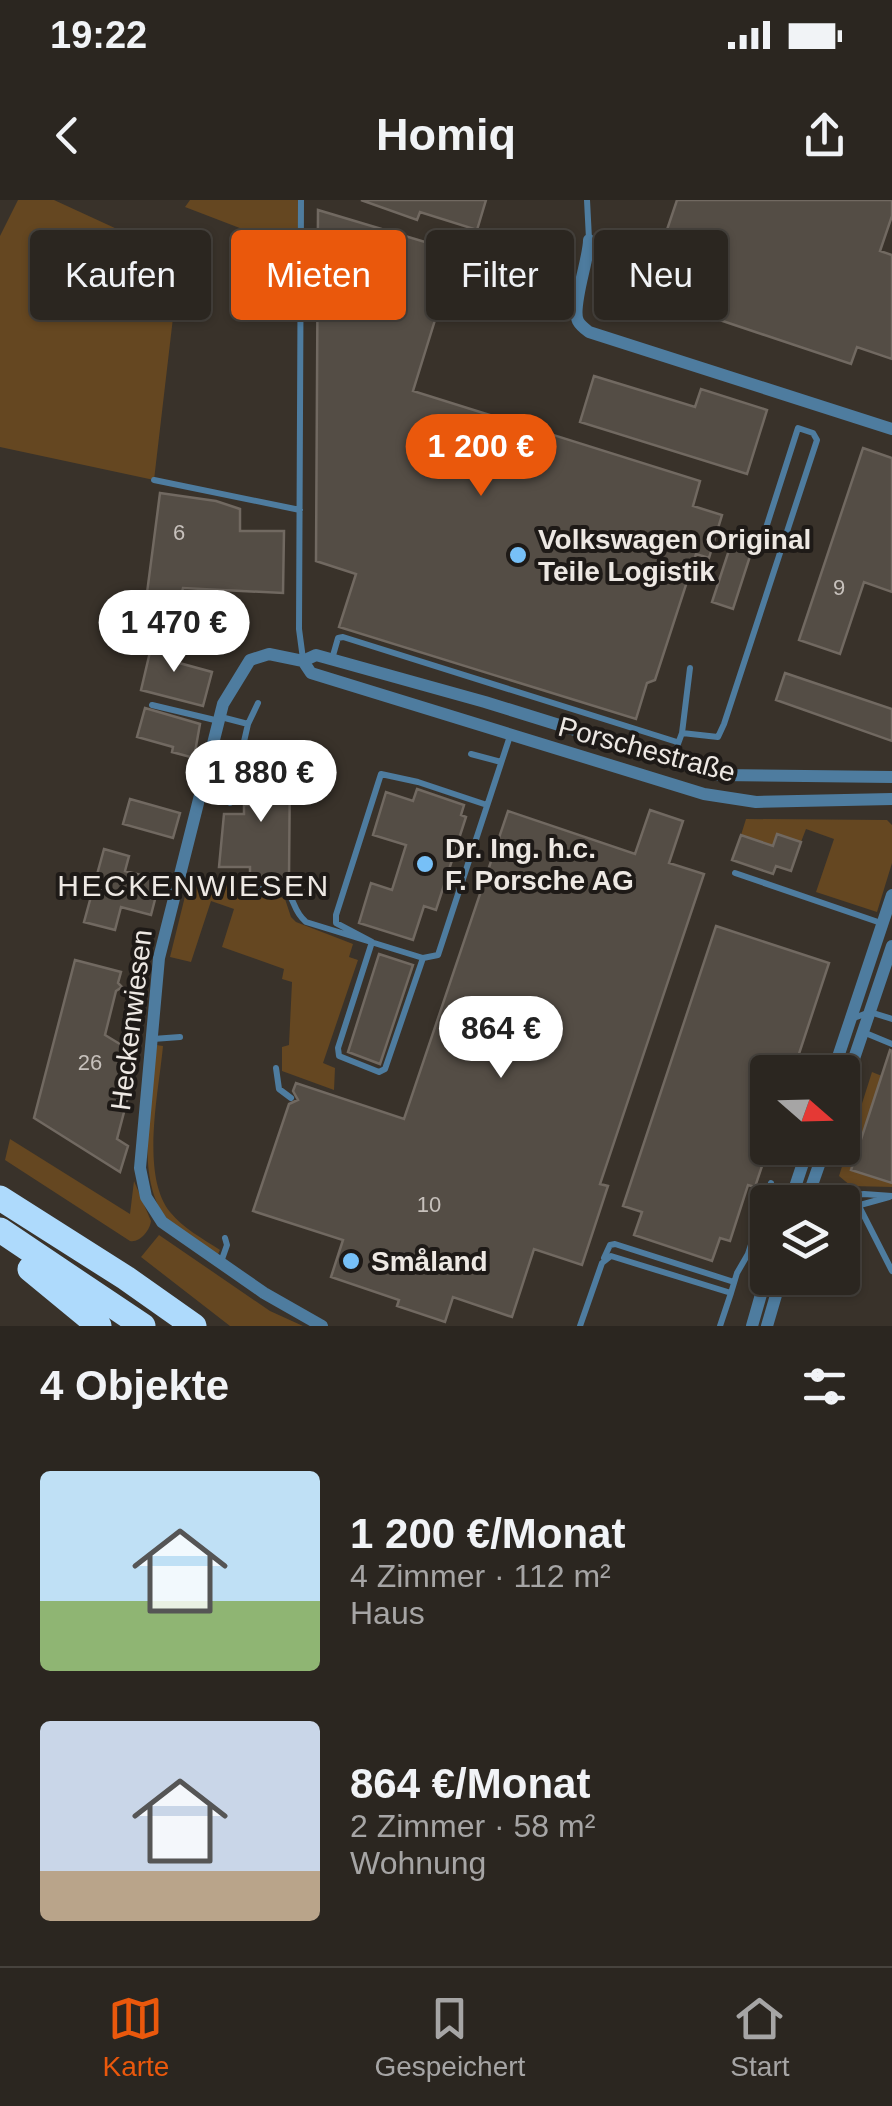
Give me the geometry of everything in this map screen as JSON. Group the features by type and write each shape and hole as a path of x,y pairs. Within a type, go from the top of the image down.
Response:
{"highway":[{"path":"0,1198 194,1326"},
{"path":"0,1230 143,1326"},
{"path":"0,1244 99,1326"}],"street":[{"path":"589,240 576,310 580,325 589,332 892,429"},
{"name":"Heckenwiesen","path":"303,661 269,654 250,660 235,680 220,719 159,958 141,1186 162,1222 264,1293 327,1326"},
{"name":"Porschestraße","path":"892,777 738,777 672,761 316,654 303,661 311,674 676,787 730,800 892,799"},
{"path":"510,736 518,712"},
{"path":"839,1055 892,895"},
{"path":"856,1055 892,946"},
{"path":"752,1326 761,1295"},
{"path":"767,1326 776,1295"}],"lane":[{"path":"301,200 299,629 303,661"},
{"path":"587,200 589,240"},
{"path":"682,733 718,737 783,542 817,440 812,433 798,428 764,534 783,542"},
{"path":"154,480 300,510"},
{"path":"332,659 338,638 343,637 677,742"},
{"path":"672,761 682,733 690,668"},
{"path":"230,803 248,724 258,703"},
{"path":"152,705 248,724"},
{"path":"257,889 285,890 294,912 306,922 423,958 438,955 510,736"},
{"path":"471,754 501,762"},
{"path":"372,942 336,923 336,915 381,774 487,805"},
{"path":"736,873 882,923"},
{"path":"372,942 338,1048 339,1056 347,1062 379,1072 390,1062 423,958"},
{"path":"891,1019 870,1012 851,1019 878,1040 892,1041"},
{"path":"151,1038 180,1037"},
{"path":"276,1068 279,1089 291,1098"},
{"path":"720,1326 771,1183"},
{"path":"860,1195 892,1196"},
{"path":"860,1206 892,1196"},
{"path":"860,1208 892,1270"},
{"path":"220,1263 227,1245 225,1238"},
{"path":"580,1326 602,1263 610,1246 616,1244 734,1282"},
{"path":"602,1263 611,1256 731,1293"}],"shaded area":[{"path":"18,200 54,200 119,230 30,230 30,320 173,320 154,480 0,447 0,236"},
{"path":"190,200 304,200 304,230 245,230 185,207"},
{"path":"746,819 887,820 892,825 892,863 877,912 816,892 834,839 806,829 801,842 777,834 773,846 741,835"},
{"path":"190,876 252,884 253,895 285,899 296,922 353,944 349,957 358,960 323,1063 335,1068 334,1090 282,1071 282,1047 289,1045 292,982 282,979 284,969 222,947 234,909 211,901 191,962 170,957"},
{"path":"156,1045 163,1046 154,1132 161,1196 181,1223 220,1250 217,1256 167,1219 151,1182 148,1136"},
{"path":"872,1072 882,1076 860,1142 860,1110"},
{"path":"10,1139 130,1214 134,1181 151,1221 147,1232 130,1241 5,1160"},
{"path":"842,1165 852,1165 851,1169 892,1183 892,1187 850,1185 839,1176"},
{"path":"159,1235 270,1311 303,1326 230,1326 141,1257"}],"building":[{"path":"361,200 486,200 477,230 420,212 417,220"},
{"path":"677,200 892,200 892,216 880,251 892,255 892,359 857,347 851,364 720,320 728,320 728,230 667,230"},
{"name":"Volkswagen Original Teile Logistik","path":"318,210 385,230 318,230"},
{"name":"Volkswagen Original Teile Logistik","path":"406,236 426,242 426,320 435,320 413,391 700,481 693,506 722,515 709,558 696,554 655,680 647,683 636,719 339,627 356,574 316,561 317,320 406,320"},
{"path":"594,376 695,407 701,389 767,410 747,474 580,422"},
{"path":"863,448 892,458 892,592 864,582 840,654 799,640"},
{"path":"160,493 216,501 240,509 240,531 284,531 283,593 183,588 179,604 169,615 156,603 150,623 140,621"},
{"path":"731,544 752,550 733,609 712,602"},
{"path":"154,635 177,641 172,661 212,672 203,706 141,690"},
{"path":"785,673 892,709 892,741 776,700"},
{"path":"145,708 200,724 194,758 172,752 173,747 137,737"},
{"path":"250,763 290,763 289,877 250,877 250,867 219,867 224,814 244,814 244,805 250,805"},
{"name":"Dr. Ing. h.c. F. Porsche AG","path":"417,789 464,805 461,815 466,817 436,910 424,906 413,940 359,923 371,883 392,890 406,845 373,835 386,792 413,801"},
{"path":"130,799 180,813 173,838 123,824"},
{"path":"650,810 683,821 669,863 704,874 600,1184 608,1186 582,1265 534,1249 512,1317 453,1297 445,1322 397,1306 399,1300 331,1277 343,1240 253,1211 289,1104 298,1100 293,1091 296,1083 404,1119 508,811 635,854"},
{"path":"777,834 801,842 791,871 776,866 773,874 732,860 741,835 773,846"},
{"path":"104,849 129,856 125,871 160,880 151,915 121,907 115,930 84,922"},
{"path":"716,926 829,963 799,1055 750,1055 750,1165 762,1165 756,1185 748,1185 730,1241 720,1238 712,1261 634,1235 642,1212 623,1206"},
{"path":"379,954 413,965 380,1064 348,1052"},
{"path":"75,960 121,972 118,983 122,987 116,991 105,1035 133,1052 128,1071 134,1074 117,1139 128,1146 120,1172 34,1118"},
{"path":"890,1050 892,1183 851,1170 853,1165 860,1165 860,1142"}],"place":[{"name":"Volkswagen Original Teile Logistik","path":"518,555"},
{"name":"Dr. Ing. h.c. F. Porsche AG","path":"425,864"},
{"name":"Småland","path":"351,1261"}],"district":[{"name":"HECKENWIESEN","path":"194,886"}]}
